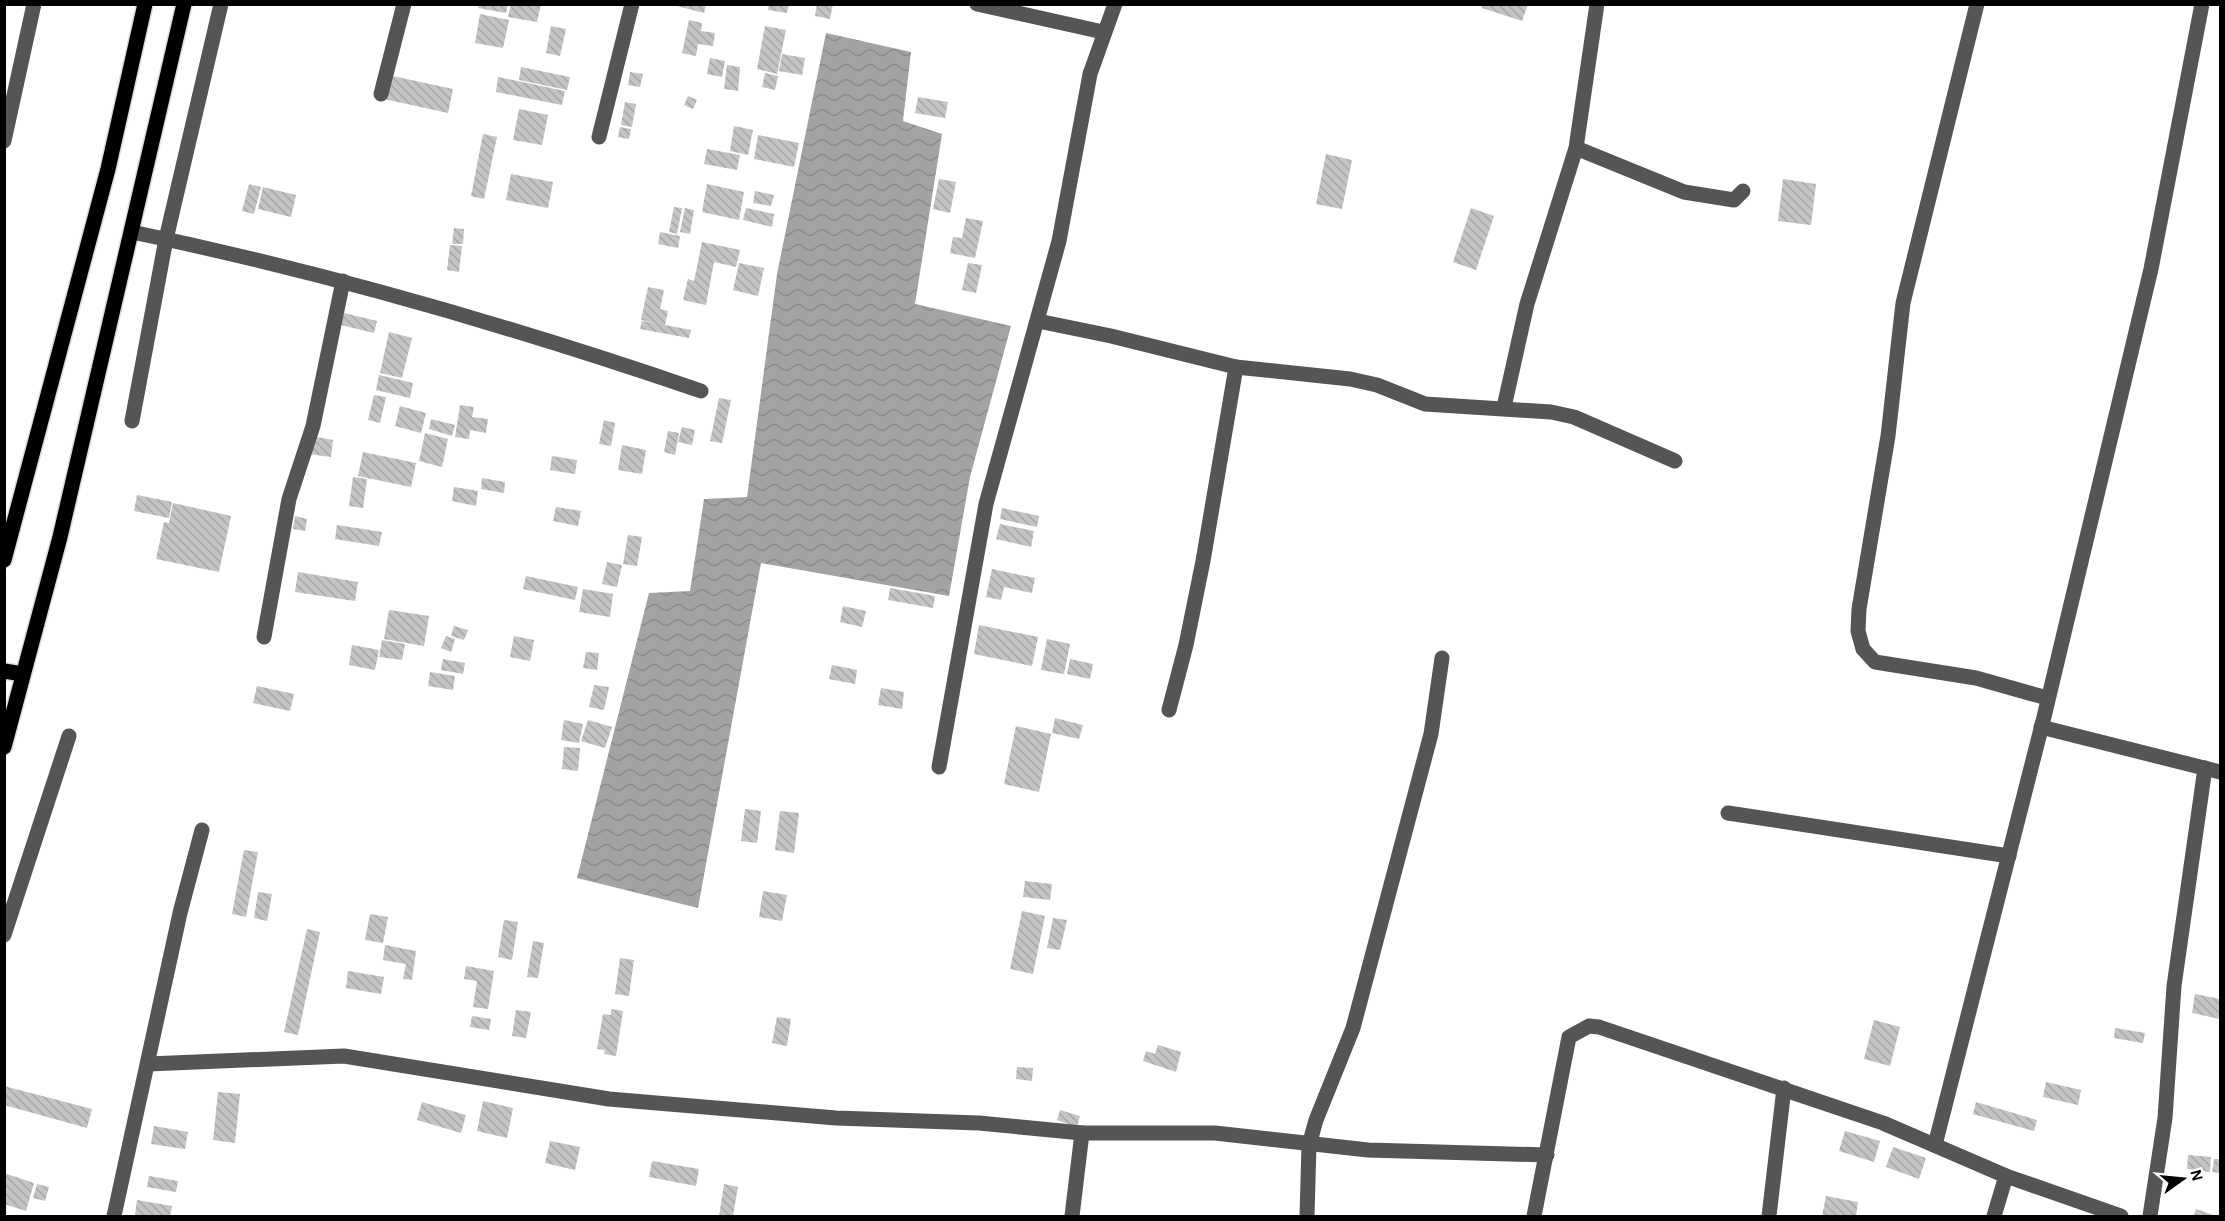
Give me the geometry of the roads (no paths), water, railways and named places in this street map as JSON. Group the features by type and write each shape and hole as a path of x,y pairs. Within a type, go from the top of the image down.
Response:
{"main road":[{"path":"4,560 110,159 145,4"},
{"path":"4,747 9,714 23,674 60,537 184,4"},
{"path":"4,671 23,674"}],"street":[{"path":"4,141 34,4"},
{"path":"132,421 166,239 221,4"},
{"path":"381,94 404,4"},
{"path":"599,137 632,4"},
{"path":"977,4 1103,32"},
{"path":"939,767 986,504 1038,321 1070,188 1090,74 1103,32 1115,4"},
{"path":"1504,407 1527,303 1576,148 1597,4"},
{"path":"1977,4 1904,303 1888,436 1858,632 1863,649 1875,662 1976,678 2047,698"},
{"path":"1935,1145 2041,727 2151,269 2202,4"},
{"path":"1576,148 1684,192 1734,200 1743,191"},
{"path":"132,232 343,281 566,345 701,391"},
{"path":"264,637 289,499 313,426 343,281"},
{"path":"1038,321 1111,336 1236,368 1350,379 1377,385 1425,404 1551,411 1574,417 1675,461"},
{"path":"1169,710 1186,645 1203,561 1236,368"},
{"path":"1307,1216 1309,1145 1316,1120 1353,1028 1431,734 1442,657"},
{"path":"2041,727 2213,770 2174,986 2165,1118 2150,1216"},
{"path":"4,936 69,736"},
{"path":"1728,813 2008,856"},
{"path":"114,1216 187,883 202,830"},
{"path":"1534,1216 1569,1037 1588,1026 1599,1027 1883,1123 2006,1176 2121,1216"},
{"path":"148,1064 344,1056 609,1099 836,1118 980,1124 1082,1133 1215,1133 1379,1151 1547,1155"},
{"path":"1769,1216 1784,1088"},
{"path":"1072,1216 1082,1133"},
{"path":"1994,1216 2006,1176"}],"water":[{"path":"826,33 911,52 903,121 942,134 915,304 1011,326 970,477 949,596 761,563 698,908 577,878 649,593 690,591 704,499 747,497 777,274"}]}
